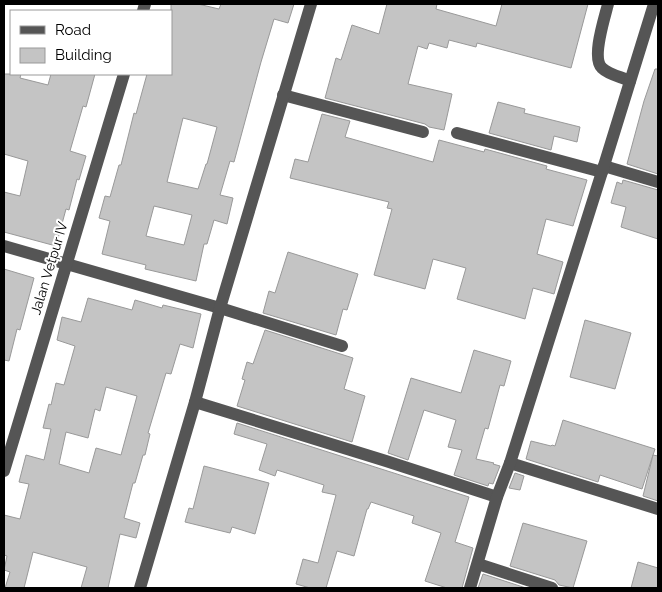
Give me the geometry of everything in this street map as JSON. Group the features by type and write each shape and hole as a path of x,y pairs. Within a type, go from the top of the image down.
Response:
{"street":[{"path":"140,588 195,402 220,308 311,4"},
{"path":"608,4 600,38 598,61 602,69 630,81"},
{"path":"470,588 497,497 510,463 654,4"},
{"name":"Jalan Vetpur IV","path":"4,471 124,75"},
{"path":"283,95 423,132"},
{"path":"457,133 658,182"},
{"path":"4,246 220,308 342,346"},
{"path":"195,402 497,497"},
{"path":"510,463 658,509"},
{"path":"478,564 552,588"}],"building":[{"path":"171,4 198,4 219,9 221,4 294,4 288,23 274,19 234,162 230,161 220,195 233,198 227,224 214,220 207,244 204,244 196,281 145,269 146,265 102,254 110,221 99,218 105,196 110,197 119,165 121,165 134,113 136,114 147,75 172,75","holes":["183,118 217,127 198,189 167,182","154,206 192,215 184,245 146,236"]},
{"path":"387,4 437,4 436,9 496,26 502,4 588,4 571,68 477,43 476,47 449,40 447,48 429,43 427,49 418,46 408,84 452,94 444,130 325,98 336,58 341,60 352,25 379,34"},
{"path":"655,69 658,69 658,174 627,164 644,101"},
{"path":"4,74 21,75 20,78 48,85 51,75 95,75 86,107 83,106 70,151 86,156 79,180 77,179 69,210 66,209 56,246 4,232 4,192 20,196 28,161 4,154"},
{"path":"498,102 525,109 524,113 580,127 577,142 554,136 551,150 489,133"},
{"path":"322,114 350,121 345,137 433,162 439,140 484,152 485,149 547,166 546,169 587,180 573,226 546,219 537,254 563,262 554,294 533,288 525,319 457,299 466,268 433,259 425,289 374,275 392,209 387,208 389,202 290,178 295,159 308,162"},
{"path":"623,180 658,190 658,239 621,227 626,207 611,203 617,182 622,184"},
{"path":"288,252 358,274 347,310 343,309 336,335 263,313 269,291 275,293"},
{"path":"4,269 34,278 20,330 17,329 9,361 4,360"},
{"path":"88,298 132,310 135,300 162,308 163,305 201,314 193,348 180,344 171,374 166,373 148,433 150,434 145,455 143,455 135,483 133,483 124,518 140,523 136,538 120,534 108,588 81,588 87,567 33,552 24,588 5,588 10,572 4,570 7,556 4,555 4,515 20,519 29,484 19,482 26,455 44,460 51,429 43,428 49,404 51,405 56,383 64,385 75,346 57,340 62,317 81,322","holes":["106,387 137,396 121,455 96,448 89,473 59,464 66,432 88,438 95,409 100,411"]},
{"path":"585,320 631,333 615,389 570,377"},
{"path":"265,330 353,358 344,389 365,396 352,442 237,406 245,380 242,379 247,362 253,364"},
{"path":"474,350 511,361 504,386 500,385 488,429 485,428 476,459 500,466 493,484 489,483 488,486 454,475 462,450 448,447 456,420 424,410 408,460 388,453 411,378 461,393"},
{"path":"563,420 655,449 642,489 600,475 598,482 526,459 531,441 555,446"},
{"path":"237,423 469,497 455,542 473,548 462,588 447,588 425,581 441,533 412,523 414,516 371,502 367,509 354,556 337,551 326,588 310,588 296,584 303,559 318,563 336,495 322,492 324,485 277,470 275,476 259,470 267,444 234,434"},
{"path":"653,455 658,456 658,501 643,496"},
{"path":"204,466 269,483 255,534 232,527 230,533 185,522 189,508 193,509"},
{"path":"515,473 524,476 520,490 509,488"},
{"path":"523,523 587,541 573,588 559,585 555,580 510,566"},
{"path":"638,562 658,568 658,588 631,588"},
{"path":"483,574 526,588 478,588"}]}
